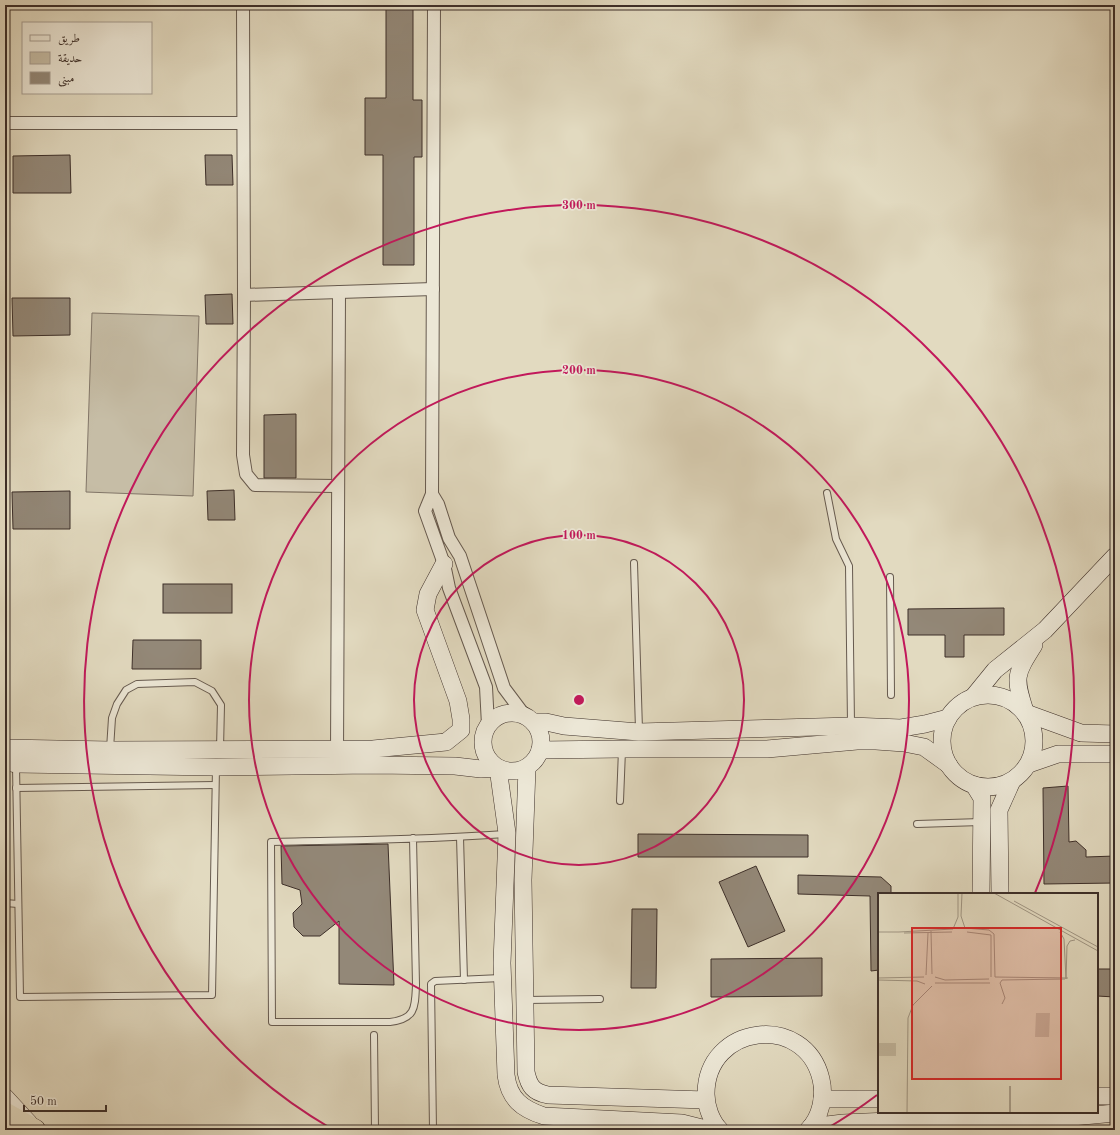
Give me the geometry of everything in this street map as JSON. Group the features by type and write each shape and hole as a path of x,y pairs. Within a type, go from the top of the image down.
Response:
{"highway":[{"path":"5,1113 36,1130"}],"street":[{"path":"243,5 243,455 246,474 255,485 337,486"},
{"path":"434,5 432,494 425,511 444,564 449,588 486,687 488,725"},
{"path":"5,123 243,123"},
{"path":"244,295 433,289"},
{"path":"337,766 338,292"},
{"path":"432,494 438,504 449,538 460,556 504,688 529,719 539,730 541,740 540,750 533,763 527,768 517,771 507,771 498,768 487,758 482,744 488,725 496,718 505,714 515,713 529,719 564,726 639,732 851,726 901,728 948,718"},
{"path":"11,763 218,758 337,749 373,749 446,742 461,730 461,719 458,701 426,610 428,594 444,564 460,556"},
{"path":"973,697 996,670 1045,630 1115,556"},
{"path":"1045,630 1023,662 1017,675 1018,692 1026,712 1033,725 1035,738 1034,752 1029,764 1022,774 1012,781 994,787 984,787 974,785 964,780 955,773 949,765 944,754 942,741 943,729 948,718 956,707 967,699 980,695 994,694 1007,698 1019,705 1026,712 1081,733 1115,734"},
{"path":"540,750 767,749 876,741 904,743 924,747 949,765"},
{"path":"5,748 110,750 337,766 372,765 440,766 481,769 498,768"},
{"path":"1029,764 1058,754 1115,754"},
{"path":"498,768 507,833 502,978 506,1075 507,1086 510,1092 521,1105 528,1110 544,1116 682,1123 710,1130"},
{"path":"527,768 524,880 526,1072 528,1081 532,1088 539,1093 548,1095 706,1100"},
{"path":"1000,893 1000,810 1012,781"},
{"path":"974,785 982,798 981,893"},
{"path":"720,1130 710,1114 706,1100 706,1086 709,1072 715,1060 725,1049 736,1041 750,1036 764,1034 778,1035 791,1040 803,1048 812,1059 819,1072 822,1085 822,1099 818,1114 810,1129"},
{"path":"1098,1096 1115,1096"},
{"path":"5,1097 36,1130"},
{"path":"822,1099 878,1099"},
{"path":"810,1129 843,1123 917,1123 981,1115 1051,1119 1115,1113"}],"lane":[{"path":"827,493 836,539 849,566 851,726"},
{"path":"634,563 639,732"},
{"path":"890,577 891,695"},
{"path":"11,763 16,788 20,997 212,995 216,785 221,704 212,691 195,682 137,684 126,690 117,704 112,718 110,750"},
{"path":"620,801 622,749"},
{"path":"16,788 216,785"},
{"path":"917,824 981,822"},
{"path":"413,838 416,1006 410,1015 401,1021 390,1022 272,1022 271,842 413,838 460,837 507,833"},
{"path":"460,837 464,980"},
{"path":"5,903 18,904"},
{"path":"433,1130 431,984 435,981 502,978"},
{"path":"525,1000 600,999"},
{"path":"374,1035 375,1130"}],"green space":[{"path":"92,313 199,316 193,496 86,492"}],"building":[{"path":"386,5 413,5 413,100 422,100 422,157 414,157 414,265 383,265 383,155 365,155 365,98 386,98"},
{"path":"70,155 71,193 13,193 13,156"},
{"path":"205,155 232,155 233,185 206,185"},
{"path":"232,294 233,324 206,324 205,295"},
{"path":"12,298 70,298 70,335 13,336"},
{"path":"296,414 296,478 264,478 264,415"},
{"path":"234,490 235,520 208,520 207,491"},
{"path":"70,491 70,529 13,529 12,492"},
{"path":"163,584 232,584 232,613 163,613"},
{"path":"1004,608 1004,635 964,635 964,657 945,657 945,635 908,635 908,609"},
{"path":"133,640 201,640 201,669 132,669"},
{"path":"1068,786 1069,842 1076,841 1086,850 1086,857 1115,856 1115,883 1044,884 1043,788"},
{"path":"638,834 808,835 808,857 638,857"},
{"path":"388,844 394,985 339,984 339,921 320,936 303,936 294,927 293,913 302,904 300,890 282,884 281,846"},
{"path":"756,866 785,931 748,947 719,882"},
{"path":"798,875 881,877 891,886 891,893 878,893 878,970 871,971 870,896 798,894"},
{"path":"632,909 657,909 656,988 631,988"},
{"path":"822,958 822,996 711,997 711,959"},
{"path":"1098,969 1115,969 1115,997 1098,996"}]}
